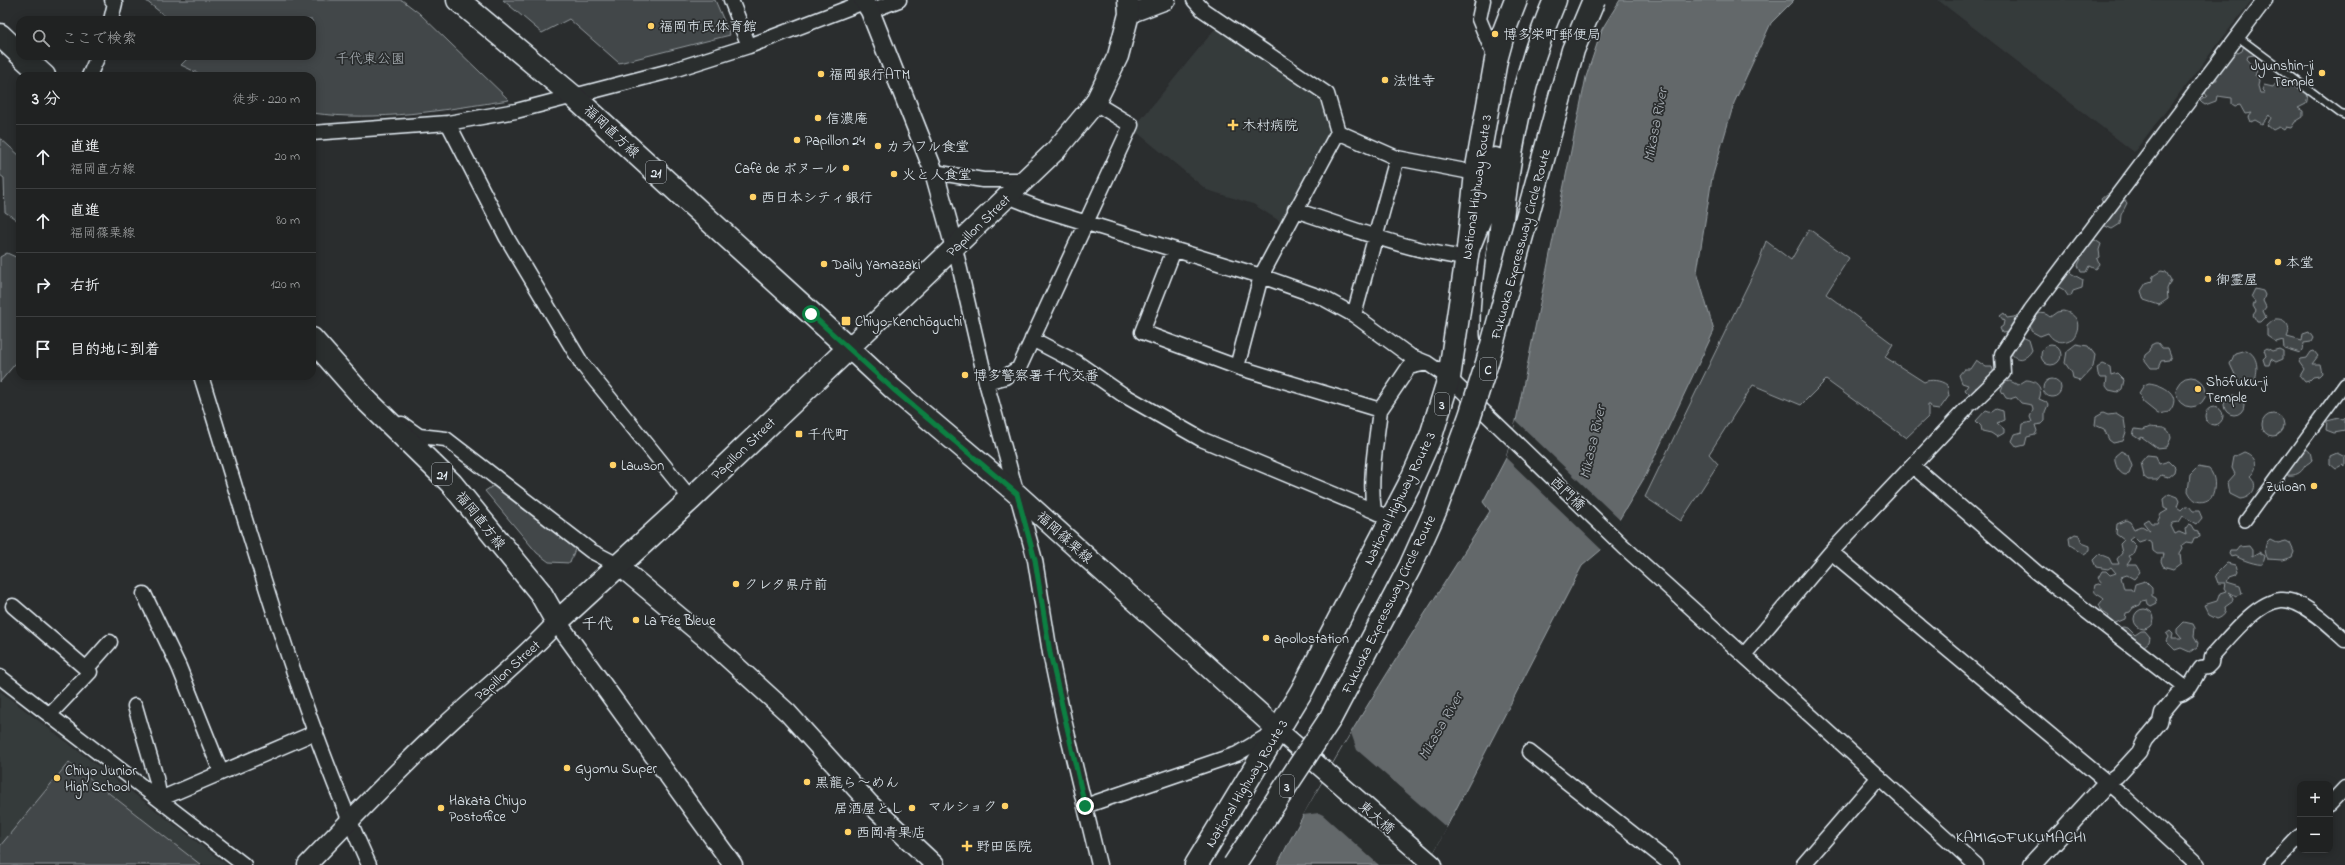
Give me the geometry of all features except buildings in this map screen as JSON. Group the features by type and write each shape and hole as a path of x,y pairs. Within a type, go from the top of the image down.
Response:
{"main road":[{"name":"福岡直方線","path":"458,0 574,96 850,348"},
{"name":"National Highway Route 3","path":"1196,865 1301,692 1382,515 1432,436 1449,378 1467,254 1476,172 1506,62 1516,0"},
{"path":"1467,254 1486,204 1506,62 1540,0"},
{"path":"1493,375 1492,304 1507,167 1529,73 1555,0"},
{"name":"3","path":"1241,865 1332,706 1396,607 1447,503 1483,412 1493,375 1555,85 1589,0"},
{"name":"Fukuoka Expressway Circle Route","path":"1234,865 1330,719 1410,567 1436,508 1470,416 1487,363 1573,50 1594,0"},
{"name":"Fukuoka Expressway Circle Route","path":"1238,865 1270,821 1333,720 1412,568 1438,509 1474,418 1578,45 1598,0"},
{"name":"Papillon Street","path":"557,622 691,499 1056,150 1095,103 1118,56 1128,7"},
{"path":"0,35 16,50"},
{"path":"26,60 40,72"},
{"name":"福岡直方線","path":"316,344 365,399 451,483 540,592 557,622"},
{"name":"福岡篠栗線","path":"850,348 893,389 1017,494 1278,730"}],"street":[{"path":"112,0 115,3 112,16"},
{"path":"731,0 750,46"},
{"path":"316,133 448,123 516,111 670,71 750,46 866,4 899,0"},
{"path":"1128,7 1166,0"},
{"path":"1194,0 1203,10 1327,94 1338,132 1261,276 1237,367"},
{"path":"1483,0 1479,19 1506,62"},
{"path":"1744,654 1831,552 2003,373 2002,354 2031,310 2265,0"},
{"path":"866,4 934,172 955,248 986,382 1035,560 1050,653 1099,865"},
{"path":"92,72 96,60"},
{"path":"986,382 1005,377 1019,368 1131,125 1095,103"},
{"path":"448,123 507,238 582,364 691,499"},
{"path":"1338,132 1397,158 1476,172"},
{"path":"1354,315 1377,236 1397,158"},
{"path":"934,172 983,180 1024,180"},
{"name":"西門橋","path":"1007,196 1041,210 1261,276 1323,298 1354,315 1410,356 1427,363 1449,378 1624,547 1976,865"},
{"path":"1295,210 1377,236 1448,256 1467,254"},
{"path":"1174,250 1142,332 1237,367 1380,410"},
{"path":"1032,340 1076,362 1122,394 1201,439 1382,515"},
{"path":"1382,515 1373,466 1380,410 1409,367 1427,363"},
{"path":"202,380 278,625 316,732 369,865"},
{"path":"2245,521 2345,384"},
{"path":"365,399 419,436 446,439 591,551 618,565 710,642 788,714 870,804 935,865"},
{"path":"1914,467 2036,572 2188,690"},
{"path":"1831,552 2107,783 2198,865"},
{"path":"144,594 179,667 221,772"},
{"path":"2032,865 2107,783 2117,776 2139,752 2145,740 2160,722 2162,713 2177,695 2183,694 2188,690 2193,678 2201,668 2207,667 2211,663 2212,656 2251,616 2270,602 2282,600 2294,602 2322,619 2345,640"},
{"path":"13,606 90,672 50,714"},
{"path":"557,622 733,865"},
{"name":"Papillon Street","path":"307,865 350,819 442,729 534,648 557,622"},
{"path":"87,668 110,642"},
{"path":"0,677 50,714 244,865"},
{"path":"135,706 156,778 160,799"},
{"path":"1085,806 1237,754 1278,730"},
{"name":"東大橋","path":"1278,730 1433,865"},
{"path":"160,799 316,732"},
{"path":"1529,752 1672,865"},
{"path":"1803,865 1879,777"},
{"path":"2333,801 2345,788"},
{"path":"2272,865 2297,839"}],"lane":[{"path":"2238,37 2340,113 2345,115"}],"shaded area":[{"path":"1938,0 2252,0 2134,152"},
{"name":"木村病院","path":"1219,24 1323,96 1332,133 1281,222 1253,204 1207,190 1133,129"},
{"name":"Chiyo Junior High School","path":"0,691 227,865 0,865"}],"green space":[{"name":"千代東公園","path":"145,0 402,0 419,13 509,100 411,114 361,116 316,113 316,72 196,72 181,65 186,60 316,60 316,16 165,16"},
{"name":"福岡市民体育館","path":"503,0 715,0 730,35 619,63 569,19 542,33"},
{"path":"2244,45 2256,51 2254,55 2248,56 2247,59 2257,70 2255,76 2259,80 2258,86 2260,93 2265,93 2262,90 2264,85 2273,87 2281,80 2287,80 2294,87 2302,87 2306,91 2308,97 2306,104 2298,108 2303,111 2303,117 2295,122 2291,128 2286,127 2284,130 2279,127 2273,130 2267,125 2271,118 2269,115 2262,124 2255,120 2251,122 2249,117 2252,113 2245,114 2240,105 2235,106 2232,104 2232,98 2217,96 2216,101 2205,105 2200,101 2207,96 2204,91 2210,80 2217,80 2216,74 2235,51 2238,53 2242,51"},
{"path":"0,138 16,152 16,219 5,212 4,178 0,175"},
{"path":"2107,194 2122,197 2127,203 2121,215 2120,224 2112,229 2103,225 2104,206 2101,199"},
{"path":"1809,229 1849,258 1826,294 1893,344 1885,357 1924,382 1936,380 1945,383 1947,385 1949,396 1939,410 1932,409 1930,405 1928,405 1928,417 1906,438 1826,380 1801,405 1753,385 1709,454 1718,464 1681,521 1645,497 1758,264 1766,241 1791,260"},
{"path":"2090,240 2095,240 2101,244 2099,250 2100,257 2097,259 2099,264 2095,269 2089,266 2086,272 2081,272 2078,265 2081,259 2079,256"},
{"path":"7,253 16,257 16,363 0,382 0,257"},
{"path":"2065,270 2083,280 2082,288 2073,291 2071,296 2068,296 2064,290 2057,286"},
{"path":"2161,271 2166,272 2171,280 2167,289 2168,299 2159,305 2144,300 2141,291 2146,283 2152,281 2153,276"},
{"path":"2255,289 2263,291 2265,295 2263,301 2266,307 2263,311 2266,317 2261,322 2257,322 2253,315 2256,311 2253,306 2255,302 2251,297"},
{"path":"2063,311 2072,315 2077,321 2078,325 2076,334 2070,340 2059,342 2053,339 2048,333 2040,336 2031,331 2030,321 2035,316 2042,313 2050,317 2057,312"},
{"path":"2004,313 2007,318 2014,317 2017,319 2009,332 2002,333 2000,328 2003,326 2004,321 2000,316"},
{"path":"2275,319 2282,320 2287,324 2289,330 2287,337 2302,341 2303,334 2309,332 2313,338 2311,342 2304,343 2303,350 2300,353 2284,348 2283,340 2276,342 2267,336 2267,326"},
{"path":"2020,336 2029,340 2032,350 2030,354 2020,359 2014,357 2009,350"},
{"path":"2158,343 2162,348 2168,348 2171,356 2169,360 2161,361 2158,368 2151,368 2144,359 2145,355 2150,351 2151,345"},
{"path":"2076,344 2088,346 2095,355 2093,367 2080,381 2073,379 2072,373 2065,363 2067,351"},
{"path":"2051,345 2058,348 2061,355 2058,362 2051,365 2044,362 2041,355 2044,348"},
{"path":"2267,348 2272,351 2279,349 2283,351 2283,359 2276,362 2271,359 2269,365 2265,365 2263,359 2266,356 2264,350"},
{"path":"2246,350 2253,356 2257,368 2255,381 2247,387 2238,381 2230,364 2235,353"},
{"path":"2314,351 2318,356 2312,364 2320,364 2322,373 2319,376 2313,377 2309,381 2305,382 2300,376 2304,369 2299,362 2301,359 2307,358 2311,352"},
{"path":"1976,360 1986,367 1992,367 1994,373 1987,378 1979,389 1976,387 1973,395 1970,395 1965,390 1968,385 1962,383 1959,375 1964,369 1970,369"},
{"path":"2103,364 2110,367 2111,375 2117,373 2124,380 2122,389 2118,392 2109,390 2106,386 2107,378 2100,378 2098,375 2097,368"},
{"path":"2191,377 2197,378 2205,386 2205,398 2197,406 2191,407 2185,406 2177,398 2176,392 2177,386 2185,378"},
{"path":"2048,379 2056,379 2061,384 2059,395 2056,397 2048,397 2043,392 2043,384"},
{"path":"2026,380 2033,381 2038,385 2040,388 2039,399 2046,402 2048,405 2045,412 2045,421 2042,424 2035,425 2037,431 2035,435 2027,437 2025,445 2017,447 2012,441 2015,434 2022,432 2023,424 2032,422 2030,417 2033,410 2032,405 2021,403 2016,397 2010,399 2006,398 2001,390 2005,382 2010,381 2018,385"},
{"path":"2149,383 2166,389 2173,396 2173,406 2169,412 2158,414 2143,402 2139,393 2144,385"},
{"path":"2234,395 2241,398 2244,405 2241,412 2234,415 2227,412 2224,405 2227,398"},
{"path":"2210,407 2218,407 2223,412 2221,423 2218,425 2210,425 2205,420 2205,412"},
{"path":"1996,409 2003,411 2004,420 1997,423 2004,429 2004,433 1997,437 1991,433 1982,431 1981,426 1976,421 1986,410 1992,412"},
{"path":"2103,413 2108,415 2116,414 2124,419 2126,432 2123,441 2113,443 2109,440 2104,429 2095,425 2096,417"},
{"path":"2269,414 2277,414 2284,421 2284,429 2277,436 2269,436 2262,429 2262,421"},
{"path":"2345,417 2345,431 2334,433 2326,430 2327,421 2339,418 2343,420"},
{"path":"2150,427 2163,428 2168,431 2171,438 2167,447 2157,448 2142,437 2139,439 2133,435 2135,429 2143,430"},
{"path":"2304,447 2310,452 2312,460 2298,474 2287,475 2283,472"},
{"path":"2121,451 2128,455 2132,466 2129,474 2123,474 2118,470 2116,465 2115,456"},
{"path":"2244,452 2254,459 2256,466 2250,476 2254,484 2253,491 2248,496 2240,499 2230,494 2228,482 2235,474 2232,468 2234,457"},
{"path":"2337,453 2345,457 2345,467 2343,465 2336,469 2330,464 2330,456"},
{"path":"2147,455 2156,456 2159,464 2169,461 2175,467 2174,472 2168,477 2161,475 2157,480 2148,480 2144,477 2141,462"},
{"path":"2198,467 2209,469 2214,479 2213,494 2211,498 2201,502 2192,498 2188,491 2190,475"},
{"path":"493,486 575,549 570,563 549,562 537,553 485,491"},
{"path":"2169,494 2177,497 2179,501 2177,507 2181,510 2185,506 2189,506 2193,511 2199,511 2202,518 2197,524 2183,516 2179,522 2173,523 2171,526 2175,534 2179,532 2186,535 2185,529 2189,524 2192,525 2195,530 2199,531 2200,537 2194,538 2192,543 2186,542 2182,545 2183,548 2180,553 2181,563 2173,569 2163,566 2161,561 2163,554 2157,554 2153,551 2152,543 2145,540 2139,542 2133,536 2129,539 2136,546 2133,554 2129,556 2131,559 2127,565 2136,565 2140,572 2134,579 2127,575 2121,577 2124,589 2131,589 2133,592 2135,584 2145,581 2152,588 2152,596 2156,598 2157,604 2151,607 2148,605 2147,600 2142,601 2140,605 2126,613 2125,619 2113,624 2108,620 2109,616 2100,610 2099,606 2104,599 2095,593 2094,588 2095,585 2102,583 2098,578 2102,571 2106,571 2110,575 2116,573 2111,567 2108,569 2096,567 2093,560 2099,554 2109,558 2112,564 2119,564 2117,559 2122,553 2120,544 2124,540 2116,534 2117,524 2126,520 2130,522 2134,529 2142,526 2150,531 2143,522 2148,519 2151,523 2157,523 2161,514 2168,510 2164,508 2163,499"},
{"path":"2075,534 2079,535 2082,543 2090,546 2090,550 2084,554 2070,545 2069,538"},
{"path":"2270,539 2278,543 2286,541 2290,543 2294,552 2292,557 2282,560 2268,559 2265,548"},
{"path":"2249,546 2252,550 2252,556 2259,552 2265,556 2263,564 2249,562 2236,556 2231,557 2229,554 2230,551 2236,551 2239,547"},
{"path":"2227,563 2235,565 2237,572 2235,575 2229,577 2227,582 2240,586 2242,593 2236,596 2229,592 2233,598 2232,602 2225,607 2224,614 2217,619 2209,615 2204,605 2217,601 2220,593 2226,591 2224,588 2225,583 2218,583 2215,575"},
{"path":"2140,609 2148,609 2154,615 2154,623 2148,629 2140,629 2134,623 2134,615"},
{"path":"2184,622 2193,624 2195,628 2194,636 2198,643 2197,647 2190,652 2181,648 2175,650 2166,641 2168,637 2166,634 2170,631 2173,634 2172,639 2182,639 2177,633 2177,629"},
{"path":"2119,628 2128,628 2135,635 2141,631 2145,631 2150,637 2149,642 2143,647"},
{"path":"69,762 201,865 0,865 0,846"}],"water":[{"name":"Mikasa River","path":"1620,0 1794,0 1771,23 1734,103 1712,178 1697,272 1714,331 1646,475 1601,550 1582,566 1427,865 1277,865 1301,819 1353,730 1490,511 1483,502 1506,458 1516,421 1586,77 1602,29"}],"pier":[{"path":"1516,421 1621,521 1603,551 1506,458"},
{"path":"1351,733 1357,750 1447,828 1427,865 1379,865 1323,815 1319,813 1303,815"}],"place":[{"name":"福岡市民体育館","path":"651,26"},
{"name":"博多栄町郵便局","path":"1495,34"},
{"name":"Jyunshin-ji Temple","path":"2322,73"},
{"name":"福岡銀行ATM","path":"821,74"},
{"name":"法性寺","path":"1385,80"},
{"name":"信濃庵","path":"818,118"},
{"name":"木村病院","path":"1233,125"},
{"name":"Papillon 24","path":"797,140"},
{"name":"カラフル食堂","path":"878,146"},
{"name":"Cafè de ボヌール","path":"846,168"},
{"name":"火と人食堂","path":"894,174"},
{"name":"西日本シティ銀行","path":"753,197"},
{"name":"本堂","path":"2278,262"},
{"name":"Daily Yamazaki","path":"824,264"},
{"name":"御霊屋","path":"2208,279"},
{"name":"Chiyo-Kenchōguchi","path":"846,321"},
{"name":"博多警察署千代交番","path":"965,375"},
{"name":"Shōfuku-ji Temple","path":"2198,389"},
{"name":"千代町","path":"799,434"},
{"name":"Lawson","path":"613,465"},
{"name":"Zuioan","path":"2314,486"},
{"name":"クレタ県庁前","path":"736,584"},
{"name":"La Fée Bleue","path":"636,620"},
{"name":"apollostation","path":"1266,638"},
{"name":"Gyomu Super","path":"567,768"},
{"name":"Chiyo Junior High School","path":"57,778"},
{"name":"黒龍ら〜めん","path":"807,782"},
{"name":"マルショク","path":"1005,806"},
{"name":"Hakata Chiyo Postoffice","path":"441,808"},
{"name":"居酒屋とし","path":"912,808"},
{"name":"西岡青果店","path":"848,832"},
{"name":"野田医院","path":"967,846"}],"district":[{"name":"千代","path":"597,623"},
{"name":"KAMIGOFUKUMACHI","path":"2021,836"}],"route":[{"path":"811,314 850,348 893,389 1017,494 1035,560 1050,653 1064,720 1085,806"}]}
